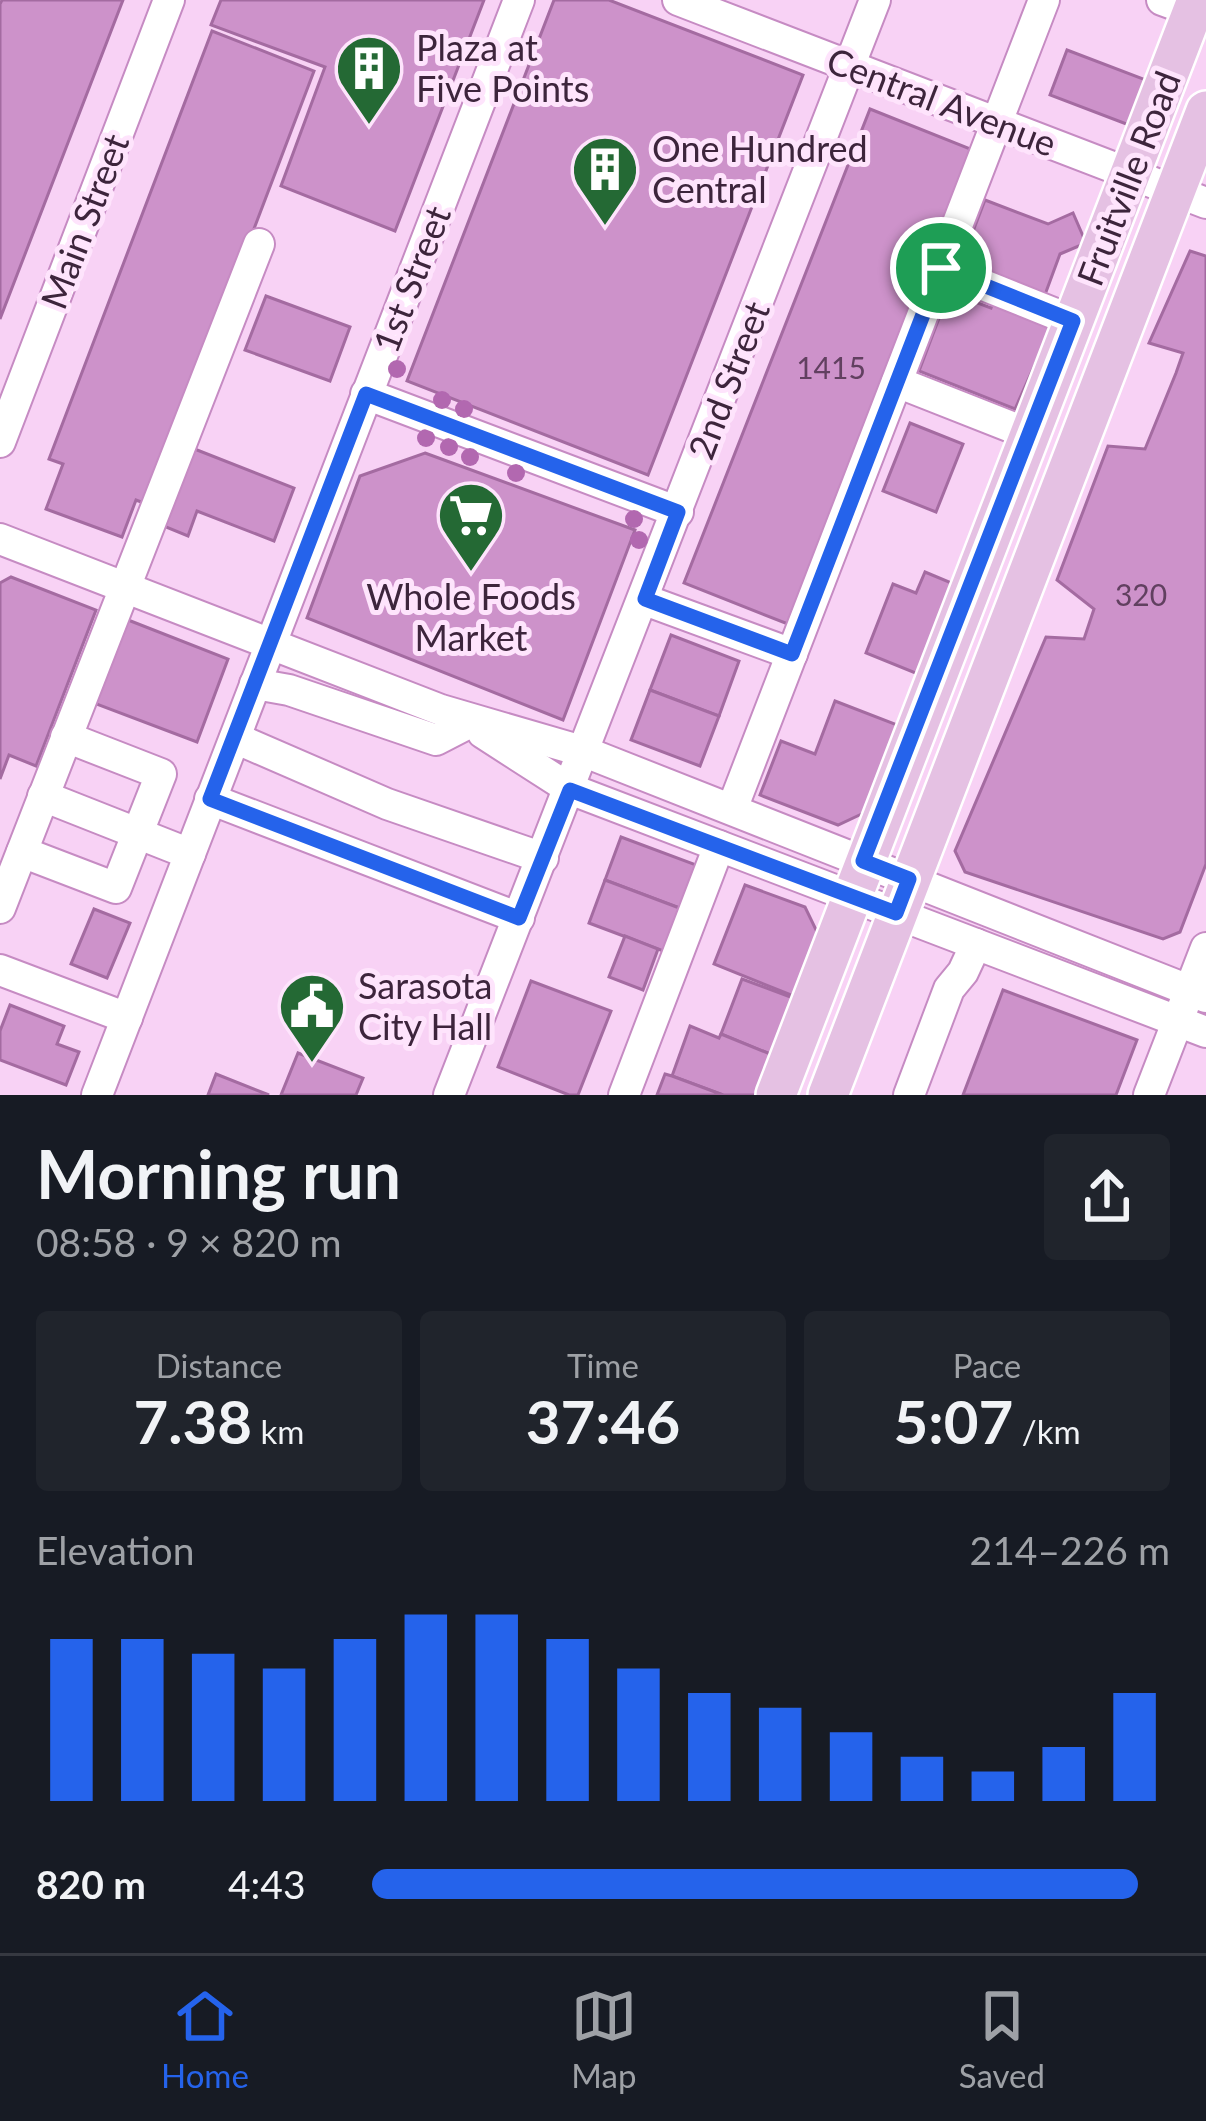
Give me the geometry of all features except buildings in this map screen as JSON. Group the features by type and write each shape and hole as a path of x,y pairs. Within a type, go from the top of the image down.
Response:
{"main road":[{"name":"Fruitville Road","path":"776,1095 1131,175 1184,4"},
{"name":"Fruitville Road","path":"828,1095 903,896 1191,198 1206,111"}],"street":[{"name":"Main Street","path":"0,442 169,0"},
{"name":"1st Street","path":"97,1095 519,0"},
{"name":"Central Avenue","path":"678,0 1191,198"},
{"name":"2nd Street","path":"449,1095 875,0"},
{"path":"732,809 1044,0"},
{"path":"0,908 259,244"},
{"path":"941,268 1073,321"},
{"path":"897,382 1029,434"},
{"path":"366,394 678,512"},
{"path":"0,539 454,717 585,752 732,809 856,878 903,896 1198,993"},
{"path":"645,599 792,654"},
{"path":"255,684 289,690 436,740 454,717"},
{"path":"454,717 570,790 719,847 856,878"},
{"path":"22,851 116,888 160,774 66,737"},
{"path":"235,738 387,804 543,858"},
{"path":"43,796 190,854"},
{"path":"210,799 519,918"},
{"path":"624,1095 719,847"},
{"path":"903,896 976,944 1192,1026"},
{"path":"909,1095 949,989 976,944"},
{"path":"1149,1095 1192,1026 1206,947"},
{"path":"0,970 127,1018"}],"place":[{"name":"Plaza at Five Points","path":"369,127"},
{"name":"One Hundred Central","path":"605,228"},
{"name":"Whole Foods Market","path":"471,574"},
{"name":"Sarasota City Hall","path":"312,1065"}],"route":[{"path":"941,268 1073,321 863,861 909,879 896,913 570,790 519,918 210,799 366,394 678,512 645,599 792,654 941,268"}]}
